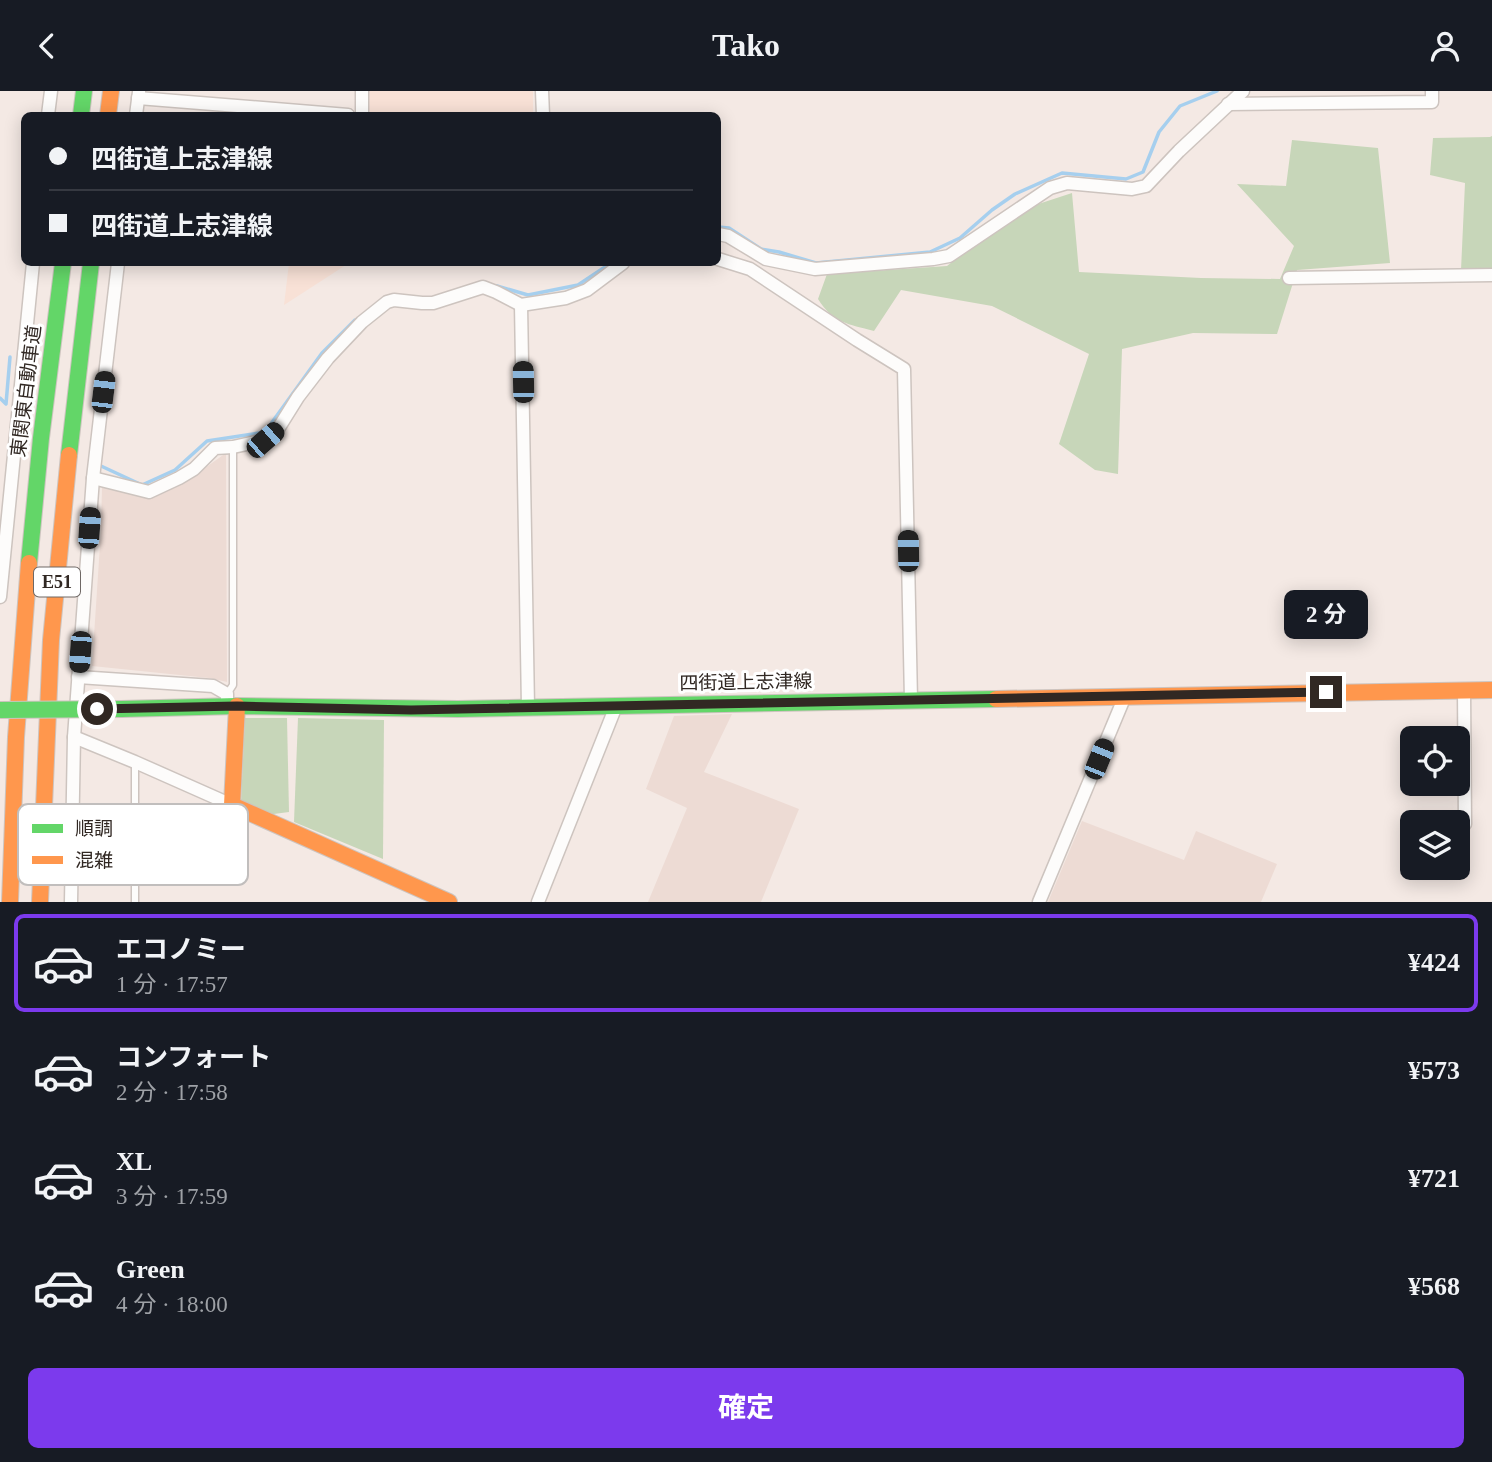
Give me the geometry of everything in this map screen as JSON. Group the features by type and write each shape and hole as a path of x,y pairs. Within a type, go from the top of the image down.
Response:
{"main road":[{"path":"81,112 84,91"},
{"path":"108,112 111,91"},
{"name":"東関東自動車道","path":"10,902 22,641 39,460 63,266"},
{"name":"E51","path":"44,804 51,641 91,266"},
{"name":"四街道上志津線","path":"0,710 121,709 230,702 411,710 1492,689"},
{"path":"230,702 232,804"},
{"path":"248,812 449,902"}],"street":[{"path":"48,112 51,91"},
{"path":"362,91 362,112"},
{"path":"542,91 543,112"},
{"path":"721,235 728,236 766,259 815,269 933,260 949,256 1050,188 1067,183 1132,189 1146,186 1243,91"},
{"path":"1228,104 1371,97 1432,101 1432,91"},
{"path":"136,112 138,94 318,112"},
{"path":"721,259 750,269 857,341 904,369 911,700"},
{"path":"0,597 4,508 33,266"},
{"path":"73,804 74,737 93,478 118,266"},
{"path":"93,478 149,492 194,469 215,448 265,440 278,429 328,358 362,322 387,302 394,300 433,303 483,287 521,305 566,298 587,290 619,266"},
{"path":"1289,278 1492,275"},
{"path":"521,305 528,708"},
{"path":"78,677 213,686 230,702"},
{"path":"1464,690 1465,810"},
{"path":"1039,902 1125,696"},
{"path":"538,902 616,706"},
{"path":"74,737 230,804"}],"lane":[{"path":"230,702 233,685 233,447"},
{"path":"135,762 135,804"}],"shaded area":[{"path":"369,91 533,91 533,112 369,112"},
{"path":"289,266 344,266 284,305"},
{"path":"226,453 227,682 92,666 102,487 149,497 198,473"},
{"path":"732,714 704,772 799,809 761,902 648,902 687,808 646,789 674,716"},
{"path":"1082,821 1184,860 1196,831 1277,864 1261,902 1048,902"}],"green space":[{"path":"1492,136 1492,271 1461,270 1465,183 1430,175 1433,138"},
{"path":"1292,140 1378,148 1390,263 1297,270 1277,334 1193,333 1122,349 1118,474 1095,470 1059,444 1089,354 992,306 901,290 874,331 835,318 818,299 827,274 947,266 1017,211 1072,193 1079,272 1280,279 1294,246 1237,184 1286,186"},
{"path":"245,718 287,718 289,812 266,815 248,804 241,803"},
{"path":"298,718 384,720 383,859 294,822"}],"waterway":[{"path":"721,227 729,228 761,249 816,263 930,252 960,238 1015,194 1062,173 1126,179 1143,172 1159,132 1180,106 1217,91"},
{"path":"497,286 528,295 578,285 606,266"},
{"path":"101,466 142,485 175,470 207,441 265,432 322,353 355,320"},
{"path":"0,398 6,404 10,357"}],"traffic: fast":[{"path":"81,112 84,91"},
{"path":"29,563 41,438 63,266"},
{"path":"69,455 91,266"},
{"path":"121,709 237,706 458,709 996,699"},
{"path":"0,710 121,709"}],"traffic: slow":[{"path":"108,112 111,91"},
{"path":"44,804 51,640 69,455"},
{"path":"10,902 16,737 29,563"},
{"path":"996,699 1492,690"},
{"path":"232,804 237,706"},
{"path":"248,812 449,902"},
{"path":"40,902 41,885"}],"route":[{"path":"97,709 237,706 411,710 1326,692"}]}
